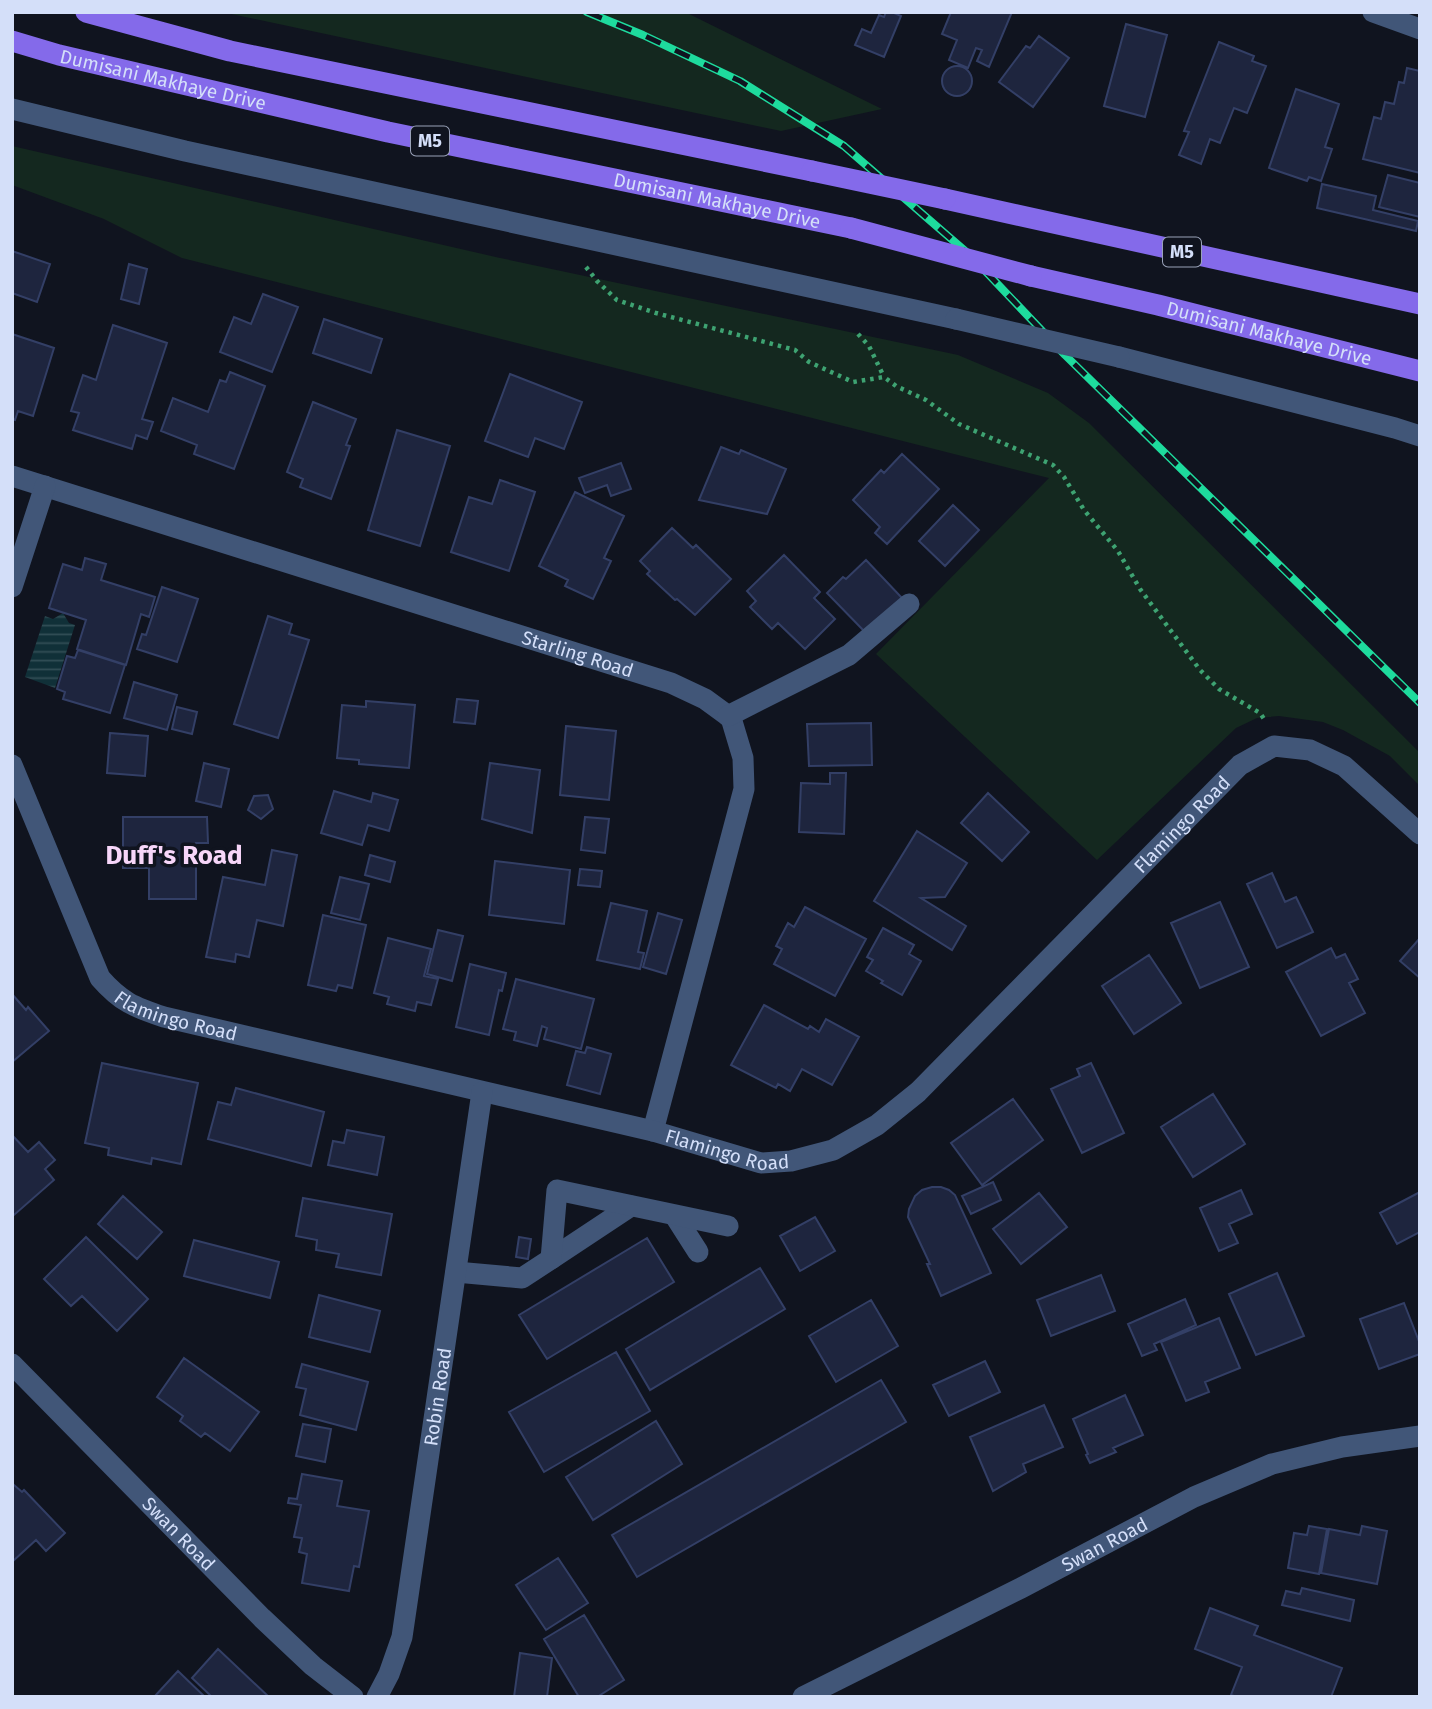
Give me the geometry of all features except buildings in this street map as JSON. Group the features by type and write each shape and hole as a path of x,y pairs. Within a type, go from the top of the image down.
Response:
{"main road":[{"name":"M5","path":"86,12 230,51 945,199 1420,304"},
{"name":"Dumisani Makhaye Drive","path":"12,41 388,132 851,228 1031,276 1158,305 1420,372"}],"street":[{"path":"1374,12 1420,29"},
{"path":"12,109 185,152 956,319 1420,436"},
{"name":"Starling Road","path":"12,476 671,683 705,699 728,716"},
{"path":"12,587 45,486"},
{"path":"653,1131 744,789 743,758 731,718 728,716 849,655 909,604"},
{"name":"Flamingo Road","path":"12,765 100,978 115,995 134,1007 164,1017 653,1131 761,1163 791,1161 833,1150 877,1125 918,1092 1240,765 1274,746 1282,747"},
{"path":"1282,747 1310,750 1344,766 1420,834"},
{"name":"Robin Road","path":"377,1697 389,1674 402,1637 482,1092"},
{"path":"551,1259 557,1191 728,1226"},
{"path":"456,1272 522,1278 631,1206"},
{"path":"675,1216 698,1252"},
{"name":"Swan Road","path":"12,1364 262,1618 313,1666 352,1697"},
{"name":"Swan Road","path":"803,1697 1021,1588 1194,1497 1238,1478 1272,1464 1342,1447 1420,1436"}],"path":[{"path":"586,267 617,300 794,350 809,362 853,382 884,377"},
{"path":"858,334 869,346 884,377 896,386 926,400 959,424 1053,465 1084,510 1118,551 1140,589 1200,670 1219,689 1260,713 1282,747"}],"shaded area":[{"path":"222,12 685,12 882,109 781,131"},
{"path":"12,146 500,258 958,355 1048,393 1089,423 1420,753 1420,786 1390,756 1343,730 1323,722 1279,716 1257,718 1236,728 1097,860 876,654 1049,478 182,258 104,219 12,185"},
{"path":"63,613 69,623 75,625 55,688 25,677 45,616 53,619"}],"railway":[{"path":"587,12 740,81 844,146 971,256 1065,355 1420,703"}],"district":[{"name":"Duff's Road","path":"174,855"}]}
